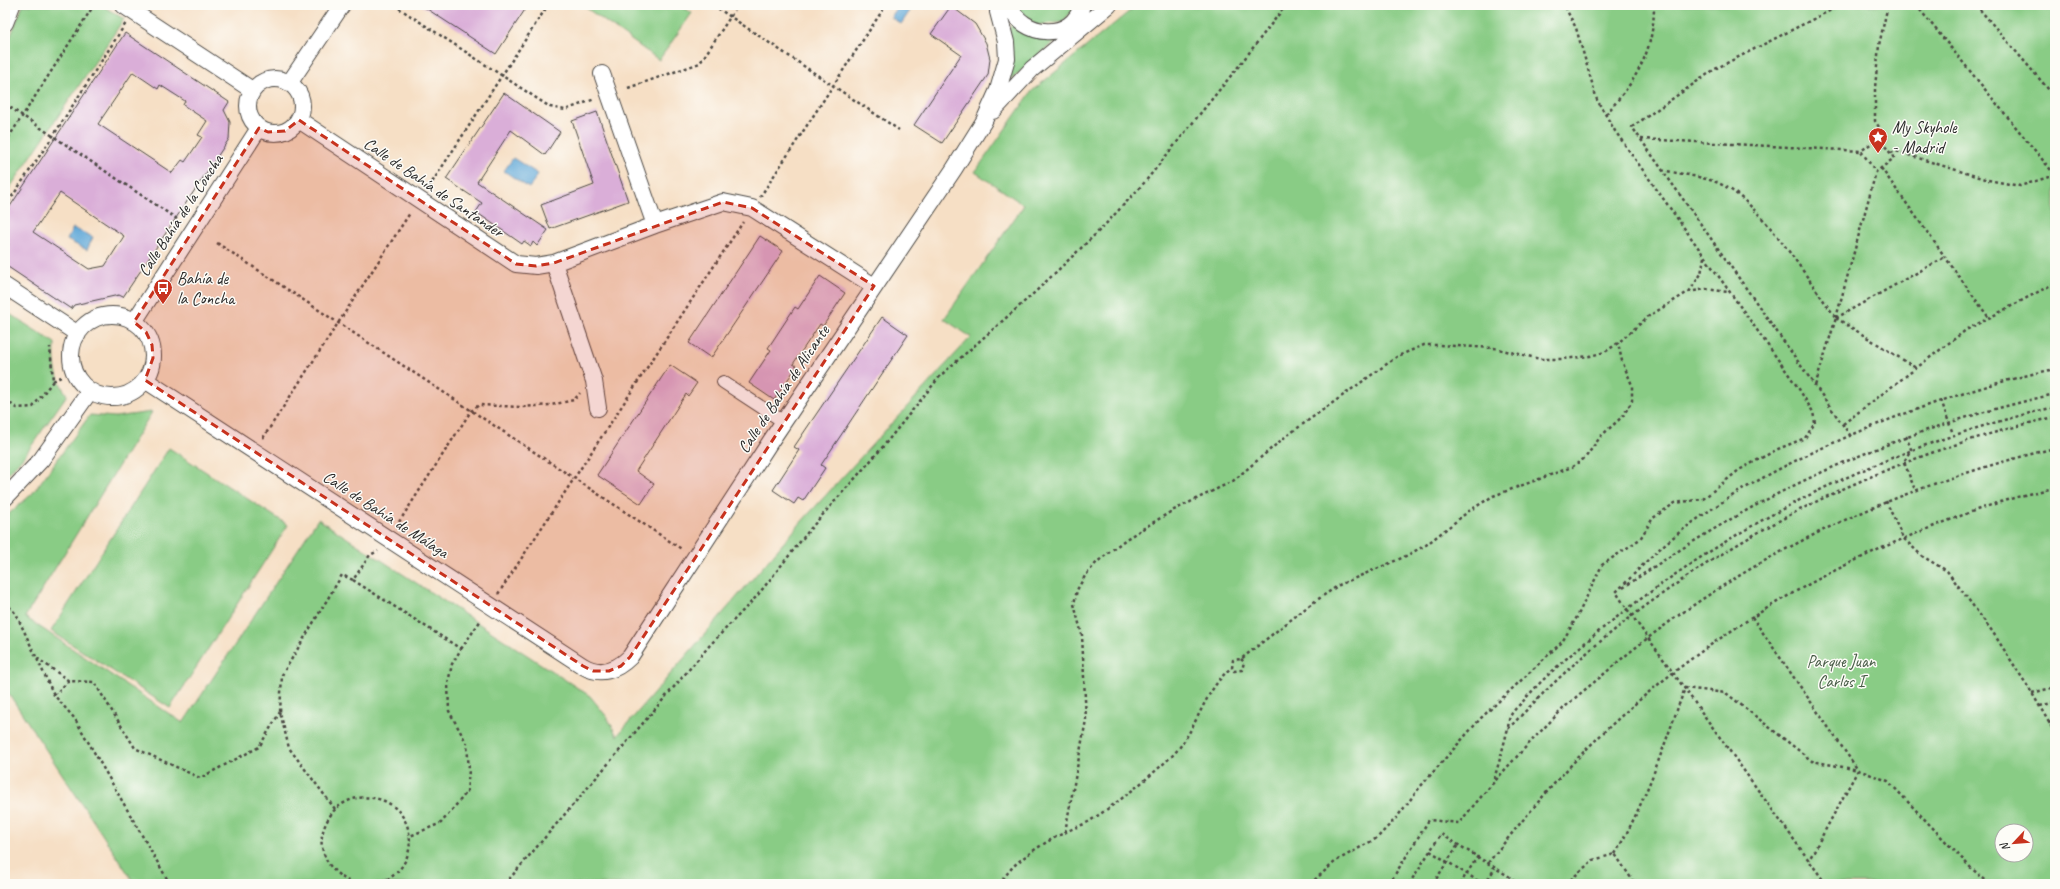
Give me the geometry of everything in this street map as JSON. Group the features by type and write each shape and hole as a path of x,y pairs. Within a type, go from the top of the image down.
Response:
{"street":[{"path":"5,23 12,5"},
{"path":"123,5 252,90"},
{"path":"290,82 342,5"},
{"path":"1076,24 1082,5"},
{"path":"1001,7 1020,22 1038,31 1050,32 1076,24 1109,5"},
{"name":"Calle de Bahía de Alicante","path":"609,671 621,666 630,657 874,286 954,169 984,121 998,90 1007,59 1001,7"},
{"name":"Calle de Bahía de Alicante","path":"984,121 1076,24"},
{"path":"602,74 655,225"},
{"path":"273,78 290,82 301,96 302,104 300,120 285,131 268,132 259,128 253,122 249,112 248,102 252,90 264,81 273,78"},
{"name":"Calle de Bahía de Santander","path":"300,120 516,264 536,266 554,263 655,225 723,202 752,208 874,286"},
{"name":"Calle Bahía de la Concha","path":"134,322 259,128"},
{"path":"554,263 594,381 598,408"},
{"path":"5,286 78,334"},
{"path":"110,315 123,316 134,322 146,332 152,345 153,358 151,371 135,391 124,396 112,398 100,396 90,391 81,383 74,372 71,360 72,348 78,334 83,327 96,318 110,315"},
{"name":"Calle de Bahía de Málaga","path":"145,380 583,666 593,672 609,671"},
{"path":"723,382 784,422"},
{"path":"5,498 41,460 90,391"}],"path":[{"path":"5,143 94,5"},
{"path":"394,5 557,110 565,110 598,98"},
{"path":"426,191 548,5"},
{"path":"713,5 899,130"},
{"path":"628,88 700,63 738,5"},
{"path":"758,200 886,5"},
{"path":"505,884 696,662 757,596 811,528 881,450 913,408 941,375 1038,290 1102,228 1144,183 1286,5"},
{"path":"1310,884 1336,861 1377,838 1397,817 1420,787 1481,718 1562,642 1577,617 1602,565 1640,539 1654,518 1675,503 1703,499 1739,470 1778,449 1805,438 1815,422 1814,412 1728,292 1660,192 1615,131 1597,100 1576,28 1564,5"},
{"path":"1606,114 1629,88 1648,51 1654,22 1654,5"},
{"path":"1841,5 1716,69 1632,127 1850,435"},
{"path":"1640,139 1861,151 1879,138 1881,130 1875,121 1876,81 1879,44 1888,5"},
{"path":"1891,153 1896,151 1988,180 2020,186 2055,175 1916,5"},
{"path":"1976,5 2055,97"},
{"path":"5,206 53,136 126,22"},
{"path":"5,104 177,219"},
{"path":"1815,386 1836,318 1876,172 1894,158 1879,138"},
{"path":"1861,151 1876,172"},
{"path":"1881,168 1989,318"},
{"path":"1662,169 1716,182 1742,197 1766,223 1836,318 1916,368"},
{"path":"262,439 410,213"},
{"path":"498,594 743,222"},
{"path":"217,243 682,549"},
{"path":"1688,292 1701,274 1704,256"},
{"path":"1836,318 1945,257"},
{"path":"1843,424 1966,330 2055,283"},
{"path":"1065,832 1086,720 1082,635 1074,604 1077,590 1085,576 1097,562 1126,539 1172,511 1233,481 1285,437 1398,356 1412,349 1424,345 1438,345 1494,348 1540,358 1563,359 1590,356 1605,352 1618,343 1649,316 1688,292 1706,289 1728,292"},
{"path":"999,884 1016,864 1065,832 1086,822 1112,806 1173,755 1184,741 1219,681 1232,668 1233,660 1241,659 1311,604 1339,585 1404,557 1426,545 1469,511 1493,496 1572,467 1585,458 1601,436 1623,416 1632,402 1632,385 1622,361 1618,343"},
{"path":"50,346 53,381"},
{"path":"1616,592 1670,540 1728,497 1808,453 1941,400 2030,374 2055,369"},
{"path":"5,400 17,408 33,407 53,381 63,376"},
{"path":"399,522 471,411 479,405 521,408 558,403 574,400 584,389"},
{"path":"1616,592 1670,554 1727,520 1785,489 1845,461 1906,436 1949,422 2012,404 2055,394"},
{"path":"1941,400 1953,434"},
{"path":"1494,781 1508,729 1510,715 1536,686 1564,660 1627,609 1680,570 1734,535 1792,503 1850,474 1911,449 1953,434 2055,407"},
{"path":"1508,729 1547,689 1632,616 1689,575 1735,545 1790,514 1846,487 1904,462 1963,442 2055,418"},
{"path":"1906,436 1911,449 1904,462 1915,490"},
{"path":"1388,884 1429,820 1459,823 1494,781 1568,705 1648,637 1702,598 1759,563 1817,532 1886,501 2003,460 2055,448"},
{"path":"1488,863 1530,811 1575,761 1623,715 1674,672 1752,617 1822,576 1903,538 1968,512 2055,488"},
{"path":"1886,501 1903,538 1922,556 1947,571 1992,630 2040,706 2048,723 2055,733"},
{"path":"353,580 370,555 378,551"},
{"path":"335,809 289,748 280,712 282,675 342,575 353,580 462,649"},
{"path":"1616,592 1826,884"},
{"path":"5,602 16,614 54,695 75,719 170,884"},
{"path":"1752,617 1858,770"},
{"path":"410,836 441,823 466,792 469,770 467,744 449,711 448,683 452,664 481,620"},
{"path":"36,658 69,681 94,682 134,748 200,778 259,747 280,712"},
{"path":"1232,668 1234,671 1242,670 1244,662 1241,659"},
{"path":"54,695 69,681"},
{"path":"2032,693 2055,687"},
{"path":"1685,688 1726,693 1812,761 1858,770 1888,781 1971,868 1990,884"},
{"path":"1566,884 1593,860 1615,854 1633,823 1648,789 1685,688"},
{"path":"2040,706 2055,702"},
{"path":"2048,723 2055,721"},
{"path":"1809,860 1858,770"},
{"path":"355,884 336,874 327,861 322,846 322,837 326,822 335,809 352,799 368,797 383,800 396,808 406,821 410,836 408,856 401,869 388,880 377,884"},
{"path":"1410,884 1441,834 1513,879 1509,884"},
{"path":"1433,884 1458,845"},
{"path":"1430,851 1484,884 1495,868"},
{"path":"1615,854 1635,884"},
{"path":"1460,884 1478,856"}],"highlighted area":[{"path":"299,120 516,264 536,266 554,263 723,202 752,208 874,286 630,657 621,666 609,671 593,671 583,666 145,380 153,358 152,345 146,332 134,322 259,128 268,132 285,131"}],"green space":[{"path":"23,5 101,5 124,19 5,195 5,50"},
{"path":"582,5 680,5 692,13 659,60"},
{"path":"1014,5 1077,5 1063,22 1036,25"},
{"name":"Parque Juan Carlos I","path":"1137,5 2055,5 2055,884 135,884 5,688 5,517 32,494 90,415 115,417 152,412 25,617 183,723 318,519 590,696 607,717 617,736 804,519 971,337 944,319 1024,205 975,172 1032,91"},
{"path":"1012,24 1054,38 1055,41 1012,79 1010,77 1009,29"},
{"path":"5,311 55,343 56,370 67,395 25,455 5,477"},
{"path":"169,448 288,525 170,708 51,631"}],"water":[{"path":"899,5 914,5 901,24 891,17"},
{"path":"513,158 538,174 529,188 504,171"},
{"path":"73,228 93,237 87,250 67,240"}],"building":[{"path":"421,5 528,5 496,54"},
{"path":"951,6 975,24 986,43 990,59 988,75 942,143 914,125 961,55 931,34"},
{"path":"125,33 229,102 224,110 230,122 229,139 123,297 119,295 74,305 71,309 5,265 5,251 9,244 5,241 5,214","holes":["133,72 158,89 160,85 185,101 183,105 207,121 198,135 202,137 185,162 182,160 172,173 98,124","60,193 124,236 105,266 89,269 33,232"]},
{"path":"504,93 560,132 545,155 511,130 477,182 548,230 537,246 533,242 531,246 524,241 522,244 476,212 482,203 446,179"},
{"path":"597,112 628,201 550,229 541,205 594,185 572,121"},
{"path":"760,236 783,251 711,358 689,343"},
{"path":"820,276 845,293 823,326 820,324 793,364 797,366 774,400 749,383 771,350 768,348 795,307 798,309"},
{"path":"882,317 908,335 821,465 825,468 803,501 798,498 794,504 773,490 799,450 794,447"},
{"path":"670,365 697,383 688,396 686,394 636,471 654,484 641,504 597,475"}],"place":[{"name":"My Skyhole - Madrid","path":"1878,154"},
{"name":"Bahía de la Concha","path":"163,305"}]}
